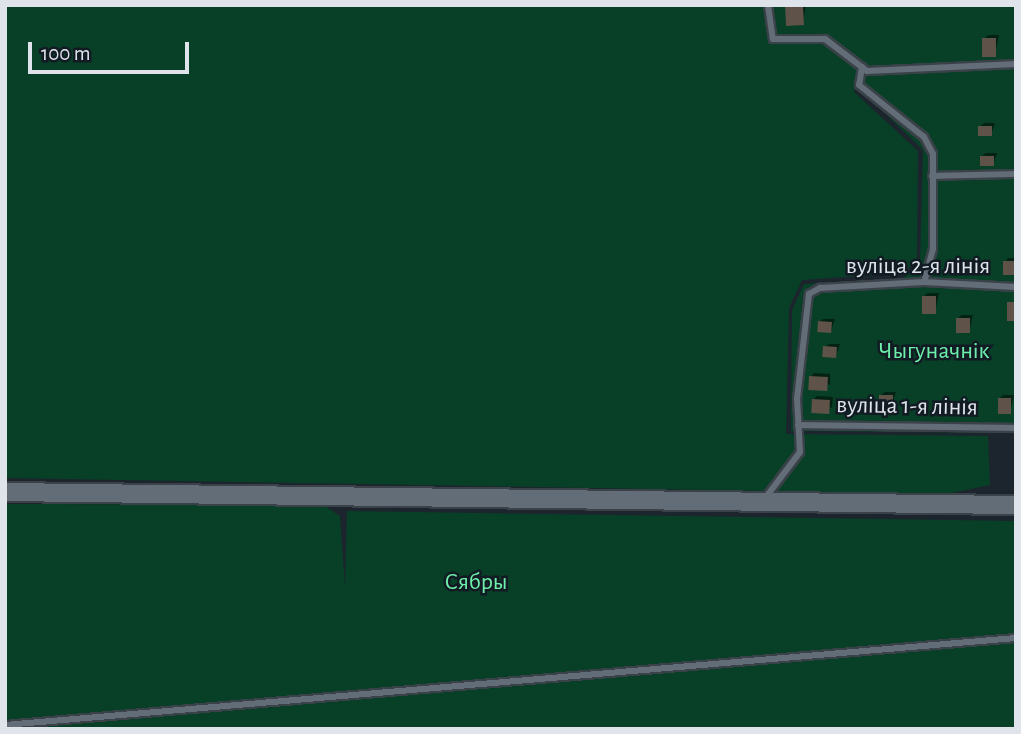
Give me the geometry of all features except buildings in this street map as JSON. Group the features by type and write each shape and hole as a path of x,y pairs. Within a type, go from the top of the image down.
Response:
{"main road":[{"path":"5,492 1016,505"}],"lane":[{"path":"768,5 773,39 825,39 862,67 911,72 1016,64"},
{"path":"862,67 859,85 924,137 933,154 933,249 924,282"},
{"path":"932,176 1016,174"},
{"name":"вуліца 2-я лінія","path":"798,425 803,315 809,294 820,288 924,282 1016,287"},
{"path":"762,501 800,452 798,425"},
{"name":"вуліца 1-я лінія","path":"798,425 1016,428"},
{"path":"5,725 1016,638"}],"green space":[{"name":"Чыгуначнік","path":"5,5 1016,5 1016,433 791,431 792,310 804,284 903,278 920,264 923,150 861,90 865,66 834,49 858,67 854,92 918,151 917,261 903,273 802,280 789,308 786,434 988,436 990,485 946,494 5,478"},
{"name":"Сябры","path":"5,504 323,505 340,516 345,587 347,511 1016,521 1016,729 5,729"}]}
